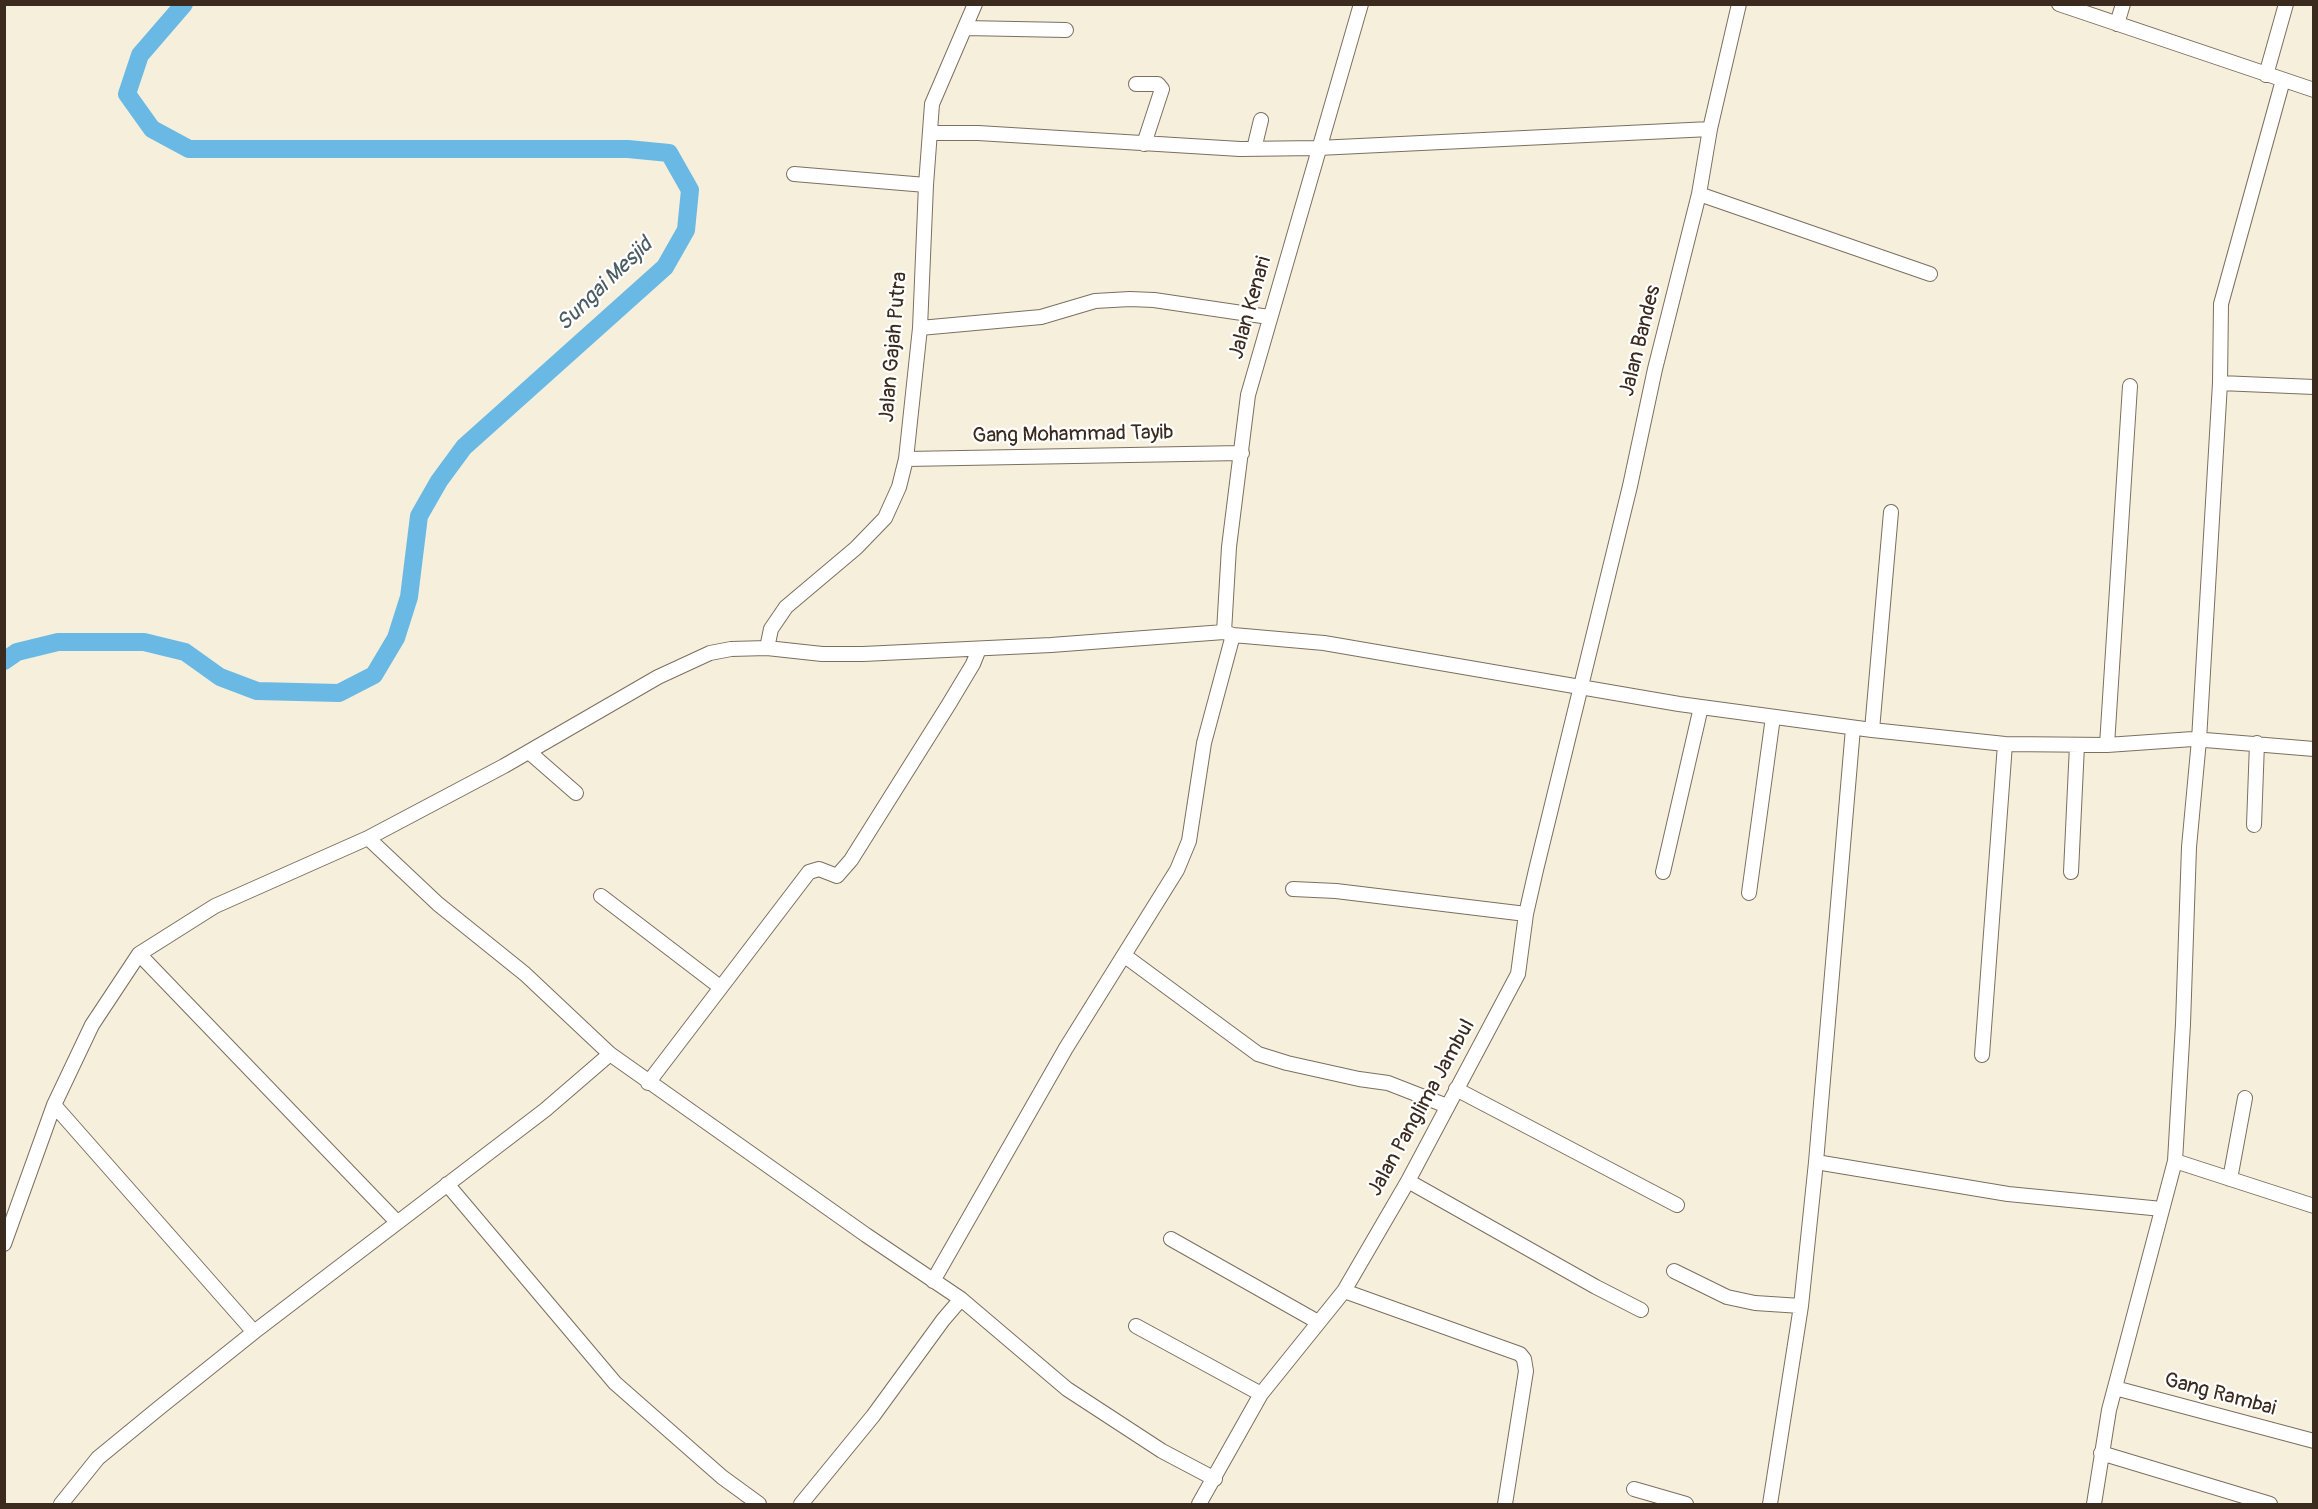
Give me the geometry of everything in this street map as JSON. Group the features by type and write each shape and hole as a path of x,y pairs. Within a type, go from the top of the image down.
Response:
{"street":[{"name":"Jalan Gajah Putra","path":"767,648 771,629 786,607 856,548 885,518 900,487 906,459 920,328 932,104 942,75 975,4"},
{"name":"Jalan Kenari","path":"933,1281 1066,1048 1170,883 1189,841 1204,743 1228,634 1229,547 1248,395 1361,4"},
{"name":"Jalan Bandes","path":"1580,687 1699,194 1710,129 1739,4"},
{"path":"2059,4 2313,90"},
{"path":"2117,24 2123,4"},
{"path":"2266,75 2286,4"},
{"path":"965,28 1066,30"},
{"path":"2094,1504 2109,1410 2175,1161 2183,1024 2190,740 2220,382 2221,304 2283,80"},
{"path":"1136,84 1158,84 1162,89 1144,144"},
{"path":"1254,149 1261,120"},
{"path":"930,133 978,133 1254,149 1318,148 1710,129"},
{"path":"794,174 926,185"},
{"path":"1699,194 1930,274"},
{"path":"920,328 1041,316 1095,301 1130,299 1148,299 1269,317"},
{"path":"2220,382 2313,387"},
{"path":"2107,746 2130,386"},
{"name":"Gang Mohammad Tayib","path":"906,459 1242,453"},
{"path":"1872,730 1891,512"},
{"path":"4,1244 54,1105 92,1025 139,954 215,906 368,838 529,752 658,677 710,653 767,648 822,654 980,649 1228,634 1324,643 1701,707 1853,728 2005,744 2107,746 2190,740 2258,743 2313,749"},
{"path":"648,1083 808,872 819,869 837,876 845,868 949,704 980,649"},
{"name":"Jalan Panglima Jambul","path":"1199,1504 1261,1394 1344,1291 1408,1181 1518,974 1526,914 1580,687"},
{"path":"1663,872 1701,707"},
{"path":"1749,893 1773,717"},
{"path":"1770,1504 1801,1306 1816,1162 1853,728"},
{"path":"2254,825 2258,743"},
{"path":"1982,1055 2005,744"},
{"path":"2071,872 2077,745"},
{"path":"529,752 576,793"},
{"path":"368,838 438,904 525,974 610,1054 648,1083 961,1299 1067,1389 1162,1452 1215,1479"},
{"path":"1293,890 1336,891 1526,914"},
{"path":"601,896 720,987"},
{"path":"139,954 397,1222"},
{"path":"1125,956 1258,1054 1287,1063 1388,1083 1447,1106"},
{"path":"61,1504 98,1458 254,1332 545,1110 610,1054"},
{"path":"1456,1089 1677,1205"},
{"path":"2230,1179 2245,1098"},
{"path":"54,1105 254,1332"},
{"path":"2175,1161 2313,1206"},
{"path":"1816,1162 2008,1194 2162,1209"},
{"path":"1408,1181 1586,1282 1641,1310"},
{"path":"447,1184 615,1383 722,1477 759,1504"},
{"path":"1171,1239 1318,1322"},
{"path":"1674,1271 1727,1297 1755,1303 1801,1306"},
{"path":"1344,1291 1520,1354 1524,1359 1526,1371 1505,1504"},
{"path":"801,1504 873,1416 961,1299"},
{"path":"1136,1326 1261,1394"},
{"name":"Gang Rambai","path":"2115,1388 2313,1441"},
{"path":"2101,1453 2270,1504"},
{"path":"1634,1489 1686,1504"}],"waterway":[{"name":"Sungai Mesjid","path":"4,661 17,652 58,642 144,642 185,652 220,677 257,691 339,693 374,675 396,638 409,597 419,516 439,481 464,447 665,267 686,230 690,190 669,153 628,149 189,149 152,129 127,94 140,55 184,4"}]}
